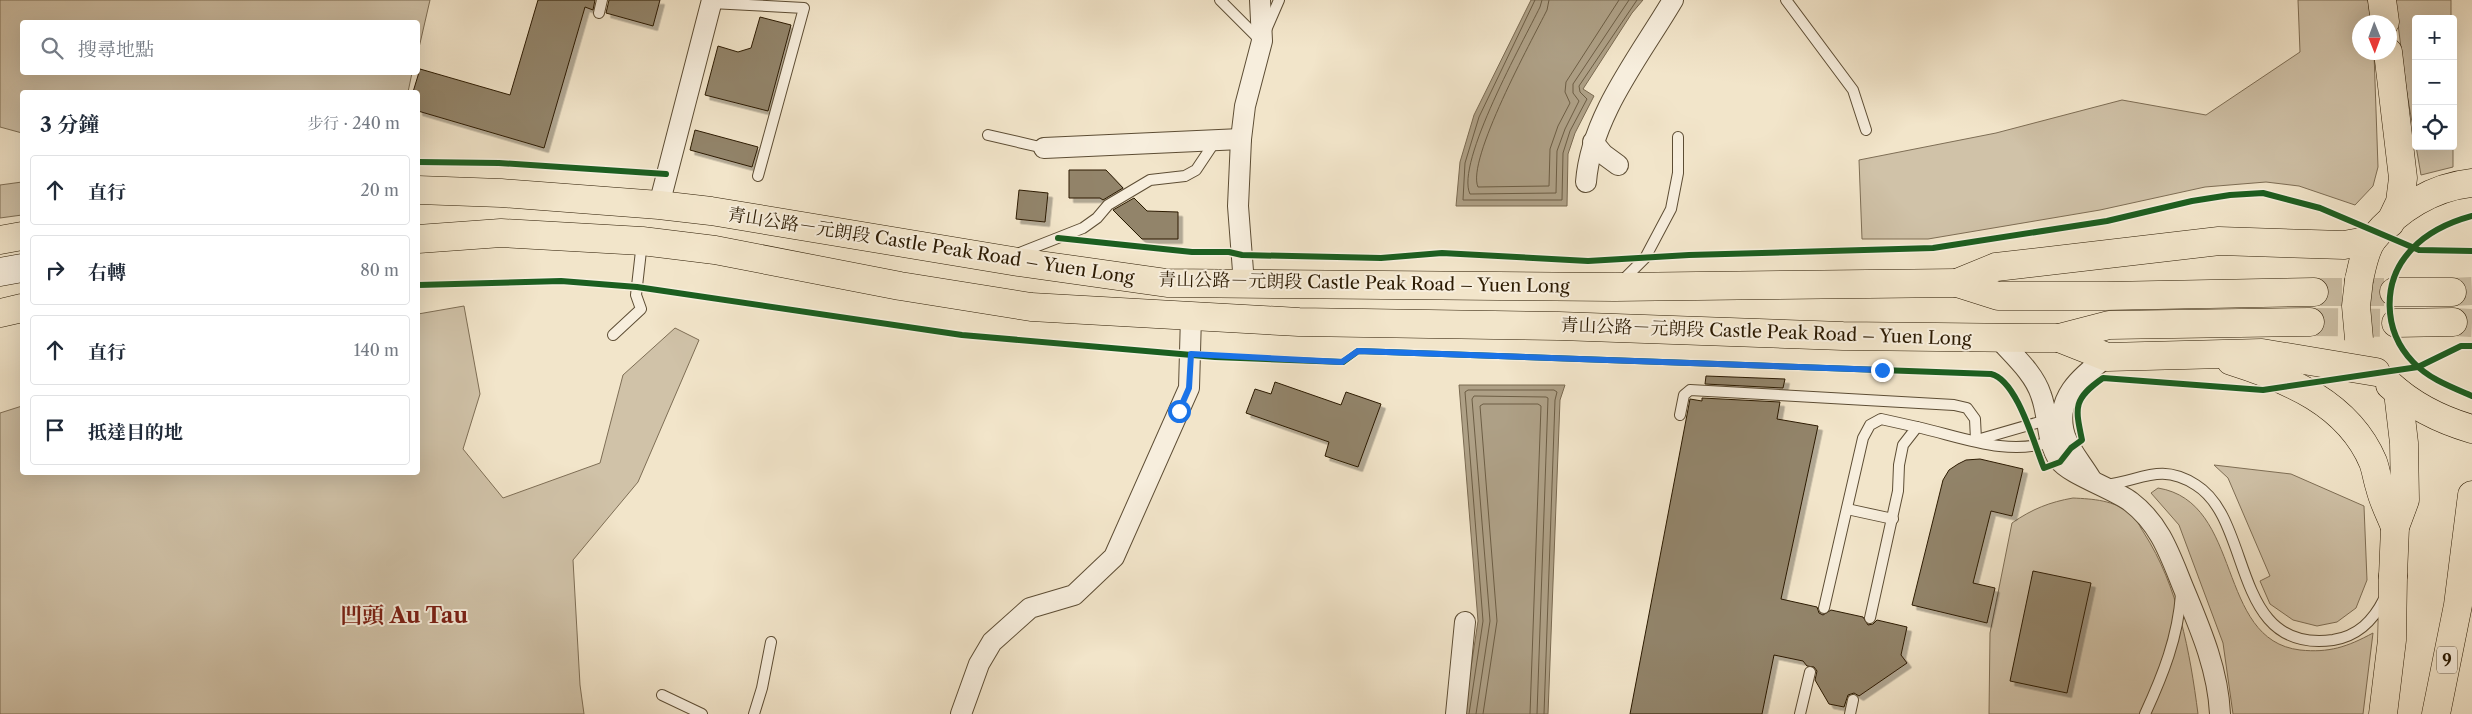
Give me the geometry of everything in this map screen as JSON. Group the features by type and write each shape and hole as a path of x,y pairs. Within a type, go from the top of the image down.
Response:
{"main road":[{"path":"2382,0 2384,15"},
{"path":"2389,60 2403,178 2400,202 2381,232 2359,280 2356,306 2359,339 2376,372 2398,392 2421,410 2449,423 2472,429"},
{"path":"1957,283 1996,267 2219,242 2344,245 2381,232 2406,208 2421,198 2443,189 2472,183"},
{"name":"青山公路－元朗段 Castle Peak Road – Yuen Long","path":"420,190 659,205 711,211 1002,260 1168,283 1615,287 1957,283 1998,296 2314,292"},
{"name":"青山公路－元朗段 Castle Peak Road – Yuen Long","path":"420,239 501,233 642,241 715,250 900,286 1030,307 1299,322 1569,327 1843,336 1998,338 2059,338 2109,325 2310,322"},
{"path":"0,240 20,236"},
{"path":"0,272 20,268"},
{"path":"2394,292 2452,292"},
{"path":"0,313 20,308"},
{"path":"2396,323 2453,322"},
{"path":"2059,338 2107,357 2262,353 2376,372"},
{"path":"2211,354 2305,390 2338,413 2351,427 2368,452 2395,527"},
{"path":"2383,714 2392,640 2392,576 2395,527 2405,500 2404,443 2398,392"},
{"name":"9","path":"2436,714 2458,605 2472,495"}],"street":[{"path":"1244,284 1238,206 1241,139 1245,106 1262,41 1260,0"},
{"path":"1586,182 1587,163 1605,113 1673,0"},
{"path":"659,205 711,2"},
{"path":"1044,148 1241,139"},
{"path":"1593,142 1603,154 1618,165"},
{"path":"961,714 979,664 992,642 1030,608 1074,595 1114,557 1189,388 1191,316"},
{"path":"1998,338 2034,380 2056,428 2096,482 2129,500 2144,512 2162,537 2207,643 2220,714"},
{"path":"2056,428 2065,399 2074,385 2107,357"},
{"path":"1456,714 1465,622"}],"lane":[{"path":"599,14 602,0"},
{"path":"1220,0 1262,41 1279,0"},
{"path":"1786,0 1853,90 1866,130"},
{"path":"711,2 804,8 758,176"},
{"path":"988,135 1044,148"},
{"path":"1615,287 1645,258 1671,209 1678,173 1678,137"},
{"path":"1002,260 1083,228 1098,218 1108,205 1150,180 1185,176 1196,170 1216,140"},
{"path":"614,335 641,309 636,295 642,241"},
{"path":"1680,415 1684,395 1690,390 1954,405 1967,408 1971,414 1974,420 1976,440"},
{"path":"1824,608 1863,438 1870,425 1881,419 1976,440 2002,448 2019,449 2035,447 2056,428"},
{"path":"1870,618 1893,519 1903,445 1918,427"},
{"path":"1976,440 2056,428"},
{"path":"2096,482 2160,472 2179,476 2197,485 2214,502 2223,519 2259,606 2274,623 2294,635 2317,641 2352,635 2374,617 2386,594 2392,576"},
{"path":"1847,509 1893,519"},
{"path":"2144,714 2173,646 2180,615 2181,582"},
{"path":"754,714 762,688 771,642"},
{"path":"1800,714 1810,672"},
{"path":"662,696 702,714"},
{"path":"1850,714 1853,700"}],"shaded area":[{"path":"0,0 430,0 420,43 420,20 20,20 20,75 412,75 408,90 20,90 20,132 0,127"},
{"path":"2298,0 2368,0 2370,15 2352,15 2352,60 2374,60 2378,167 2373,186 2355,205 2299,186 2266,182 2205,187 2100,210 1928,239 1862,239 1859,160 1996,133 2122,100 2206,115 2300,52"},
{"path":"2395,0 2451,0 2451,15 2412,15 2412,122 2406,88"},
{"path":"2417,150 2453,150 2453,167 2421,175"},
{"path":"20,182 20,215 0,218 0,185"},
{"path":"464,306 480,394 463,449 503,498 600,463 623,375 675,328 699,340 638,482 573,560 580,685 584,714 0,714 0,413 20,407 20,475 420,475 420,314"},
{"path":"2214,465 2291,474 2364,506 2367,580 2356,608 2337,622 2317,626 2293,620 2270,604 2260,581 2270,576 2228,478"},
{"path":"2158,488 2185,499 2205,518 2218,543 2240,598 2254,622 2273,641 2300,650 2320,651 2338,648 2373,633 2363,714 2233,714 2223,643 2179,525 2151,493"},
{"path":"2073,498 2110,503 2124,509 2136,520 2156,553 2166,575 2181,620 2198,714 1989,714 1990,633 2012,523 2041,507"}],"water":[{"path":"1531,0 1643,0 1632,13 1583,89 1594,96 1575,133 1568,154 1567,206 1456,206 1460,162 1474,115"},
{"path":"1459,385 1565,385 1560,400 1548,714 1464,714 1478,621"}],"building":[{"path":"538,0 595,0 593,10 585,7 544,148 420,112 420,90 414,90 418,75 420,75 420,69 510,95"},
{"path":"609,0 660,0 653,26 606,13"},
{"path":"760,17 791,25 768,111 705,95 718,46 738,52 751,48"},
{"path":"695,130 758,147 752,167 690,150"},
{"path":"1069,170 1106,170 1123,188 1103,200 1100,198 1069,198"},
{"path":"1019,190 1048,193 1045,222 1016,219"},
{"path":"1134,198 1147,211 1178,212 1178,239 1142,239 1113,210"},
{"path":"1706,376 1785,379 1783,388 1705,384"},
{"path":"1275,382 1341,405 1346,392 1381,404 1358,467 1325,456 1329,442 1246,413 1255,389 1271,394"},
{"path":"1702,398 1780,402 1777,419 1818,426 1781,599 1817,607 1819,613 1823,615 1831,610 1863,617 1868,625 1873,624 1877,620 1907,627 1901,655 1907,663 1859,696 1854,693 1848,695 1844,707 1829,704 1815,680 1817,671 1814,667 1807,666 1803,661 1774,655 1762,714 1630,714 1690,399 1702,401"},
{"path":"1980,459 2023,469 2012,516 1991,511 1973,583 1995,588 1987,623 1912,605 1943,480 1949,470 1958,464 1966,460"},
{"path":"2033,571 2091,583 2067,693 2010,681"}],"tunnel":[{"path":"2452,292 2472,291"},
{"path":"2314,292 2394,292"},
{"path":"2310,322 2396,323"},
{"path":"2453,322 2472,323"}],"cycle path":[{"path":"420,162 499,163 666,174"},
{"path":"1058,238 1192,252 1229,252 1242,255 1381,258 1442,253 1588,261 1689,255 1933,248 2107,221 2192,201 2230,195 2263,193 2320,208 2419,250 2472,251"},
{"path":"2472,216 2440,228 2412,249 2402,262 2395,276 2390,306 2391,321 2396,336 2403,350 2413,362 2433,378 2472,396"},
{"path":"420,285 561,281 637,287 962,335 1215,357 1343,362 1358,351 1991,374 2000,379 2017,400 2044,468 2060,462 2071,448 2082,440 2078,419 2081,398 2093,385 2103,378 2263,390 2418,367 2461,346 2472,346"}],"district":[{"name":"凹頭 Au Tau","path":"404,615"}],"route":[{"path":"1179,411 1189,388 1191,354 1342,362 1358,351 1882,370"}]}
